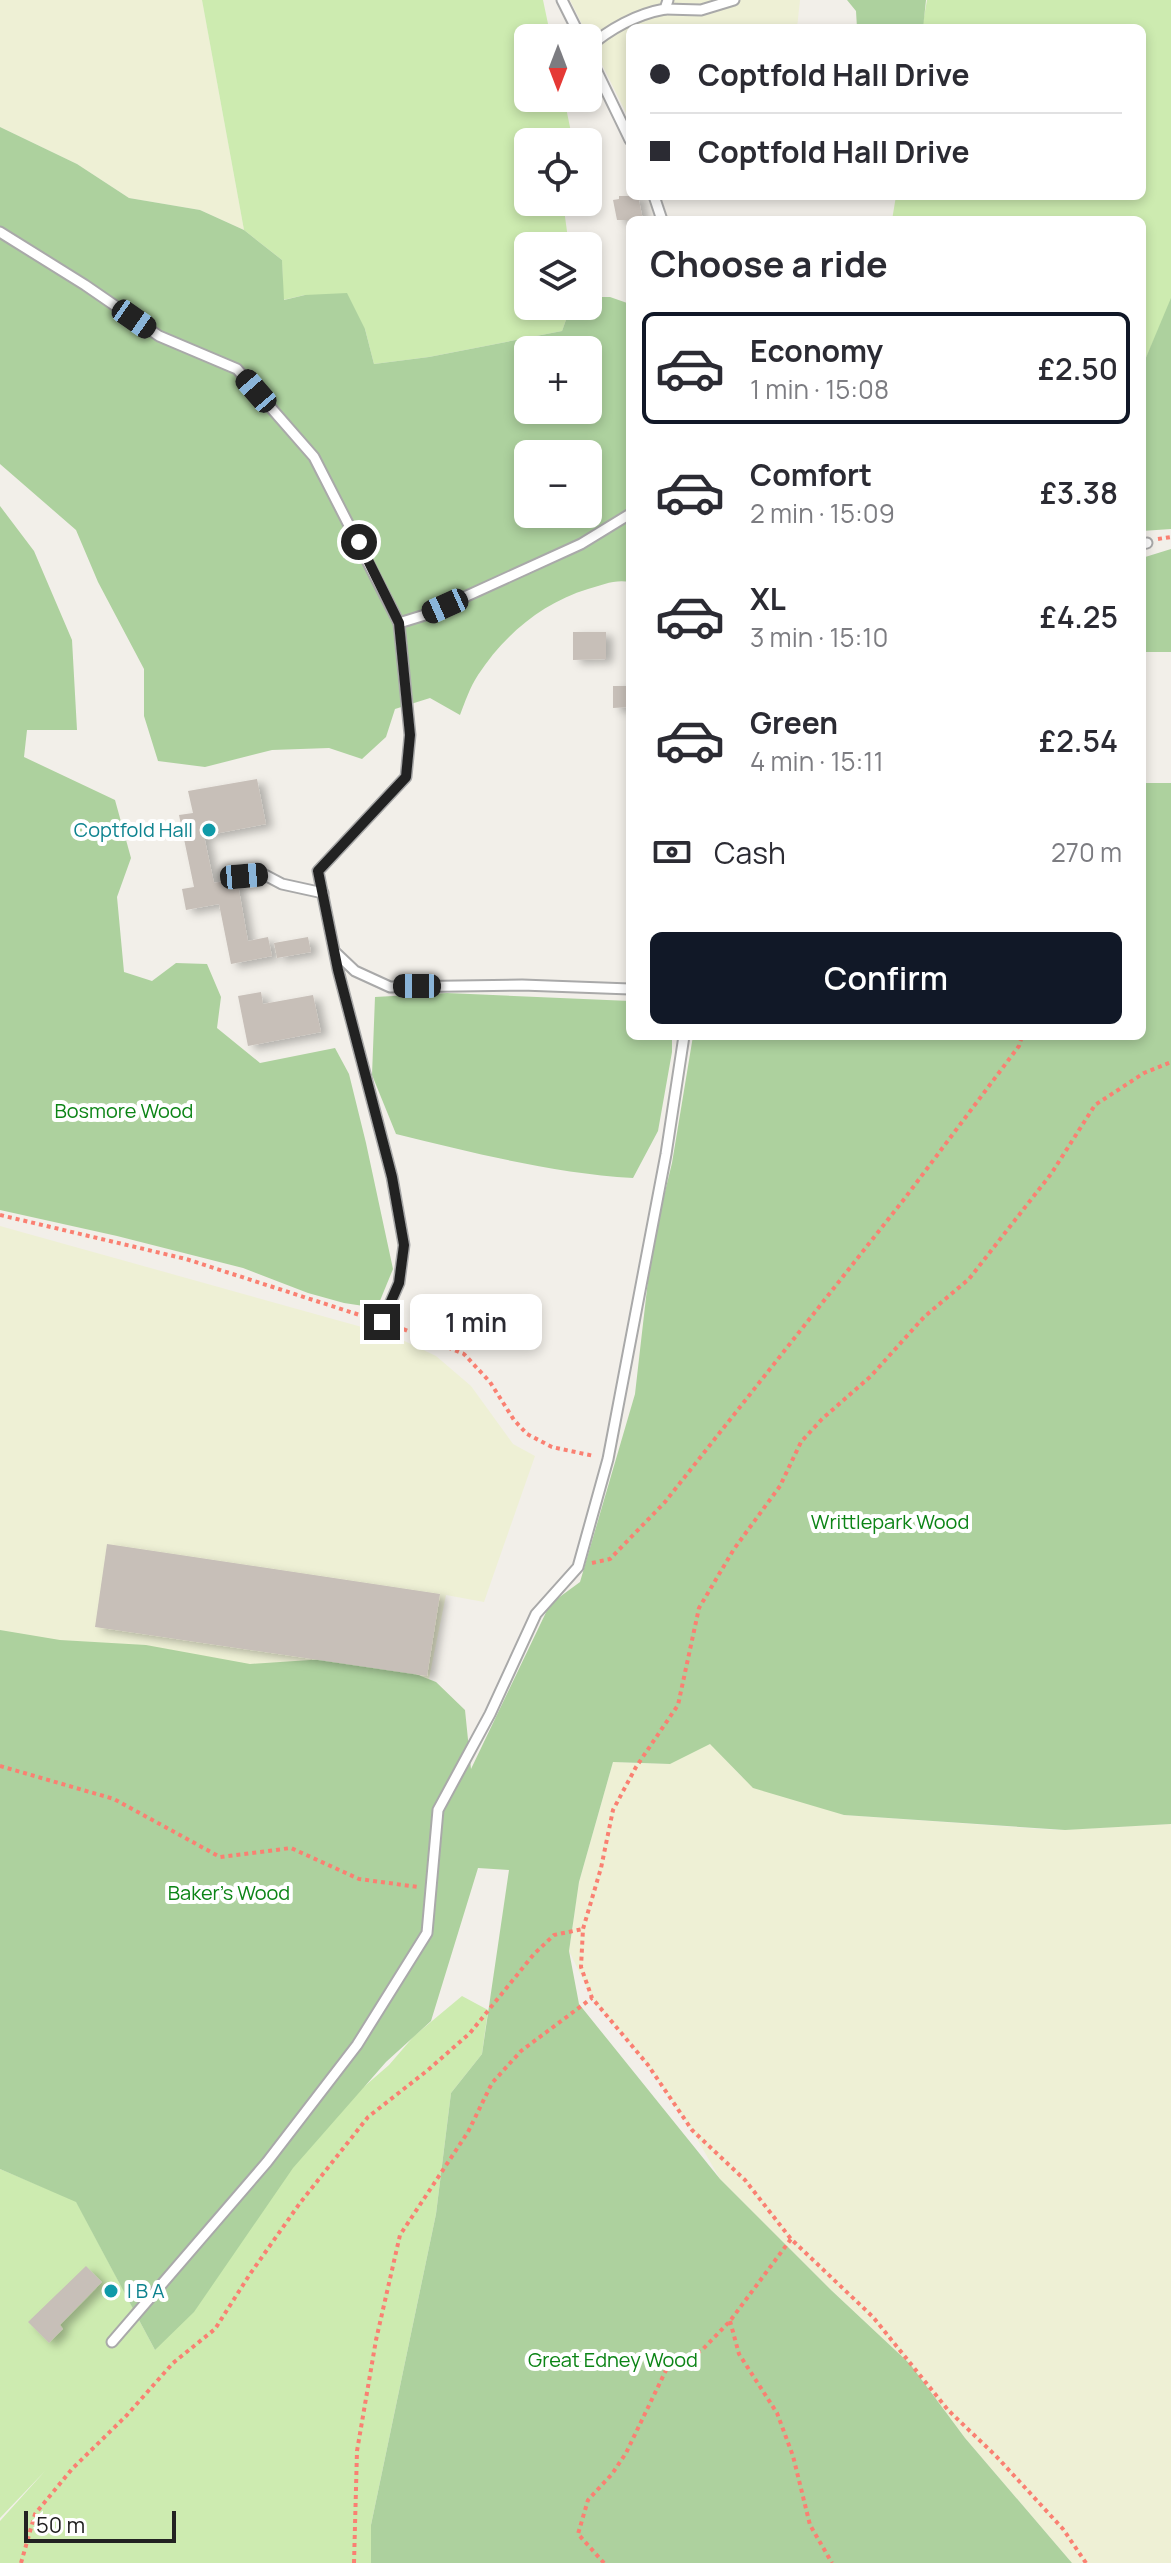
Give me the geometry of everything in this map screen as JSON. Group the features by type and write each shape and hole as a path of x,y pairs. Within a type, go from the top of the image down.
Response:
{"lane":[{"path":"562,0 574,24"},
{"path":"602,36 666,4 701,10 734,0"},
{"path":"602,80 626,131"},
{"path":"0,232 159,336 237,369 314,457 399,623 410,735 406,777 318,871 335,953 392,1177 404,1245 399,1283 382,1322"},
{"path":"399,623 425,615 581,544 626,516"},
{"path":"244,876 263,874 282,884 323,893"},
{"path":"335,953 355,971 390,987 522,985 626,989"},
{"path":"112,2342 267,2162 357,2045 427,1933 438,1810 490,1714 536,1614 578,1567 608,1459 666,1154 683,1040"}],"path":[{"path":"578,1567 610,1559 665,1502 905,1198 1021,1040"},
{"path":"1086,2563 1063,2529 996,2456 948,2410 873,2317 791,2239 745,2180 692,2130 648,2065 592,1998 581,1967 583,1929 601,1868 613,1810 636,1767 678,1705 699,1608 734,1549 780,1486 801,1442 871,1376 924,1317 969,1279 1051,1174 1095,1105 1144,1073 1171,1062"},
{"path":"0,1215 186,1259 408,1329 464,1354 490,1382 514,1420 527,1434 552,1447 608,1459"},
{"path":"0,1766 114,1799 220,1857 291,1848 359,1879 431,1888"},
{"path":"21,2563 35,2514 72,2469 127,2415 173,2363 215,2329 300,2203 368,2117 470,2033 534,1954 554,1935 583,1929"},
{"path":"354,2563 357,2451 376,2340 400,2235 468,2132 492,2083 521,2051 592,1998"},
{"path":"604,2563 578,2534 588,2500 626,2453 669,2364 701,2351 730,2321 791,2239"},
{"path":"730,2321 739,2354 777,2413 793,2456 810,2525 832,2563"}],"green space":[{"path":"0,0 202,0 244,230 200,210 129,198 77,164 0,127"},
{"path":"202,0 543,0 548,24 514,24 514,112 567,112 570,128 514,128 514,216 565,216 567,232 514,232 514,320 566,320 562,331 514,336 514,340 374,364 365,329 305,295 283,300 282,260 244,230"},
{"path":"570,0 800,0 797,24 626,24 626,113 602,65 602,24 582,24"},
{"path":"847,0 926,0 923,24 857,24 856,11"},
{"path":"927,0 1171,0 1171,301 1146,358 1146,216 893,216 895,200 1146,200 1146,24 923,24"},
{"path":"0,127 77,164 129,198 200,210 244,230 282,260 284,300 305,295 347,293 365,329 374,364 514,340 514,424 602,424 602,336 536,336 562,331 566,320 602,320 602,297 626,303 626,581 571,595 526,622 488,660 473,684 460,715 430,698 395,709 386,737 362,759 329,748 272,750 205,767 158,761 144,716 144,669 98,582 76,530 0,464"},
{"path":"1171,298 1171,529 1146,531 1146,357"},
{"name":"Bosmore Wood","path":"0,506 34,551 72,640 77,730 27,730 24,757 115,800 131,858 117,897 124,972 152,981 176,963 207,964 221,997 217,1028 260,1063 335,1048 349,1074 393,1269 377,1308 308,1293 243,1268 0,1210"},
{"path":"1171,549 1171,652 1146,652 1146,557"},
{"path":"1146,783 1171,783 1171,1824 1065,1830 844,1815 753,1788 710,1744 670,1764 613,1762 579,1882 569,1951 579,2004 720,2179 910,2364 965,2438 1072,2563 371,2563 371,2525 436,2214 451,2093 482,2054 509,1870 478,1868 431,2021 386,2062 293,2168 194,2312 155,2350 76,2202 0,2169 0,1630 60,1640 146,1645 250,1664 370,1656 436,1682 465,1710 471,1769 550,1604 580,1582 635,1394 652,1245 672,1163 692,1040 1146,1040"},
{"path":"447,993 626,1001 626,1040 672,1040 658,1131 633,1178 543,1167 396,1134 372,1075 375,997"},
{"path":"0,1226 394,1336 436,1356 471,1386 513,1444 535,1456 484,1602 446,1595 413,1757 0,1637"},
{"path":"710,1743 742,1777 844,1815 1056,1830 1171,1824 1171,2563 1072,2563 965,2438 910,2364 720,2179 692,2130 648,2065 592,1998 569,1951 579,1882 613,1762 669,1764"},
{"path":"462,1996 488,2010 482,2054 451,2093 436,2214 371,2525 371,2563 0,2563 0,2521 45,2471 0,2518 0,2169 76,2201 155,2350 273,2179 351,2098 389,2065 414,2036"}],"building":[{"path":"619,196 626,196 626,200 639,200 642,216 626,216 626,220 617,220 613,200 619,199"},
{"path":"573,632 606,632 606,659 573,660"},
{"path":"613,686 626,686 626,707 613,708"},
{"path":"257,779 266,824 204,836 214,883 237,879 248,941 268,937 272,956 231,964 219,904 186,910 182,889 194,887 179,815 193,813 188,791"},
{"path":"308,937 311,952 277,958 274,943"},
{"path":"261,992 263,1004 313,995 321,1032 248,1046 238,996"},
{"path":"107,1544 440,1594 427,1676 95,1627"},
{"path":"86,2266 102,2282 60,2325 63,2329 49,2343 28,2322"}],"place":[{"name":"Coptfold Hall","path":"209,830"},
{"name":"I B A","path":"111,2291"}],"route":[{"path":"359,542 399,623 410,735 406,777 318,871 338,970 392,1177 404,1245 399,1283 382,1322"}],"park label":[{"name":"Writtlepark Wood","path":"890,1522"},
{"name":"Baker's Wood","path":"229,1893"},
{"name":"Great Edney Wood","path":"613,2360"}]}
